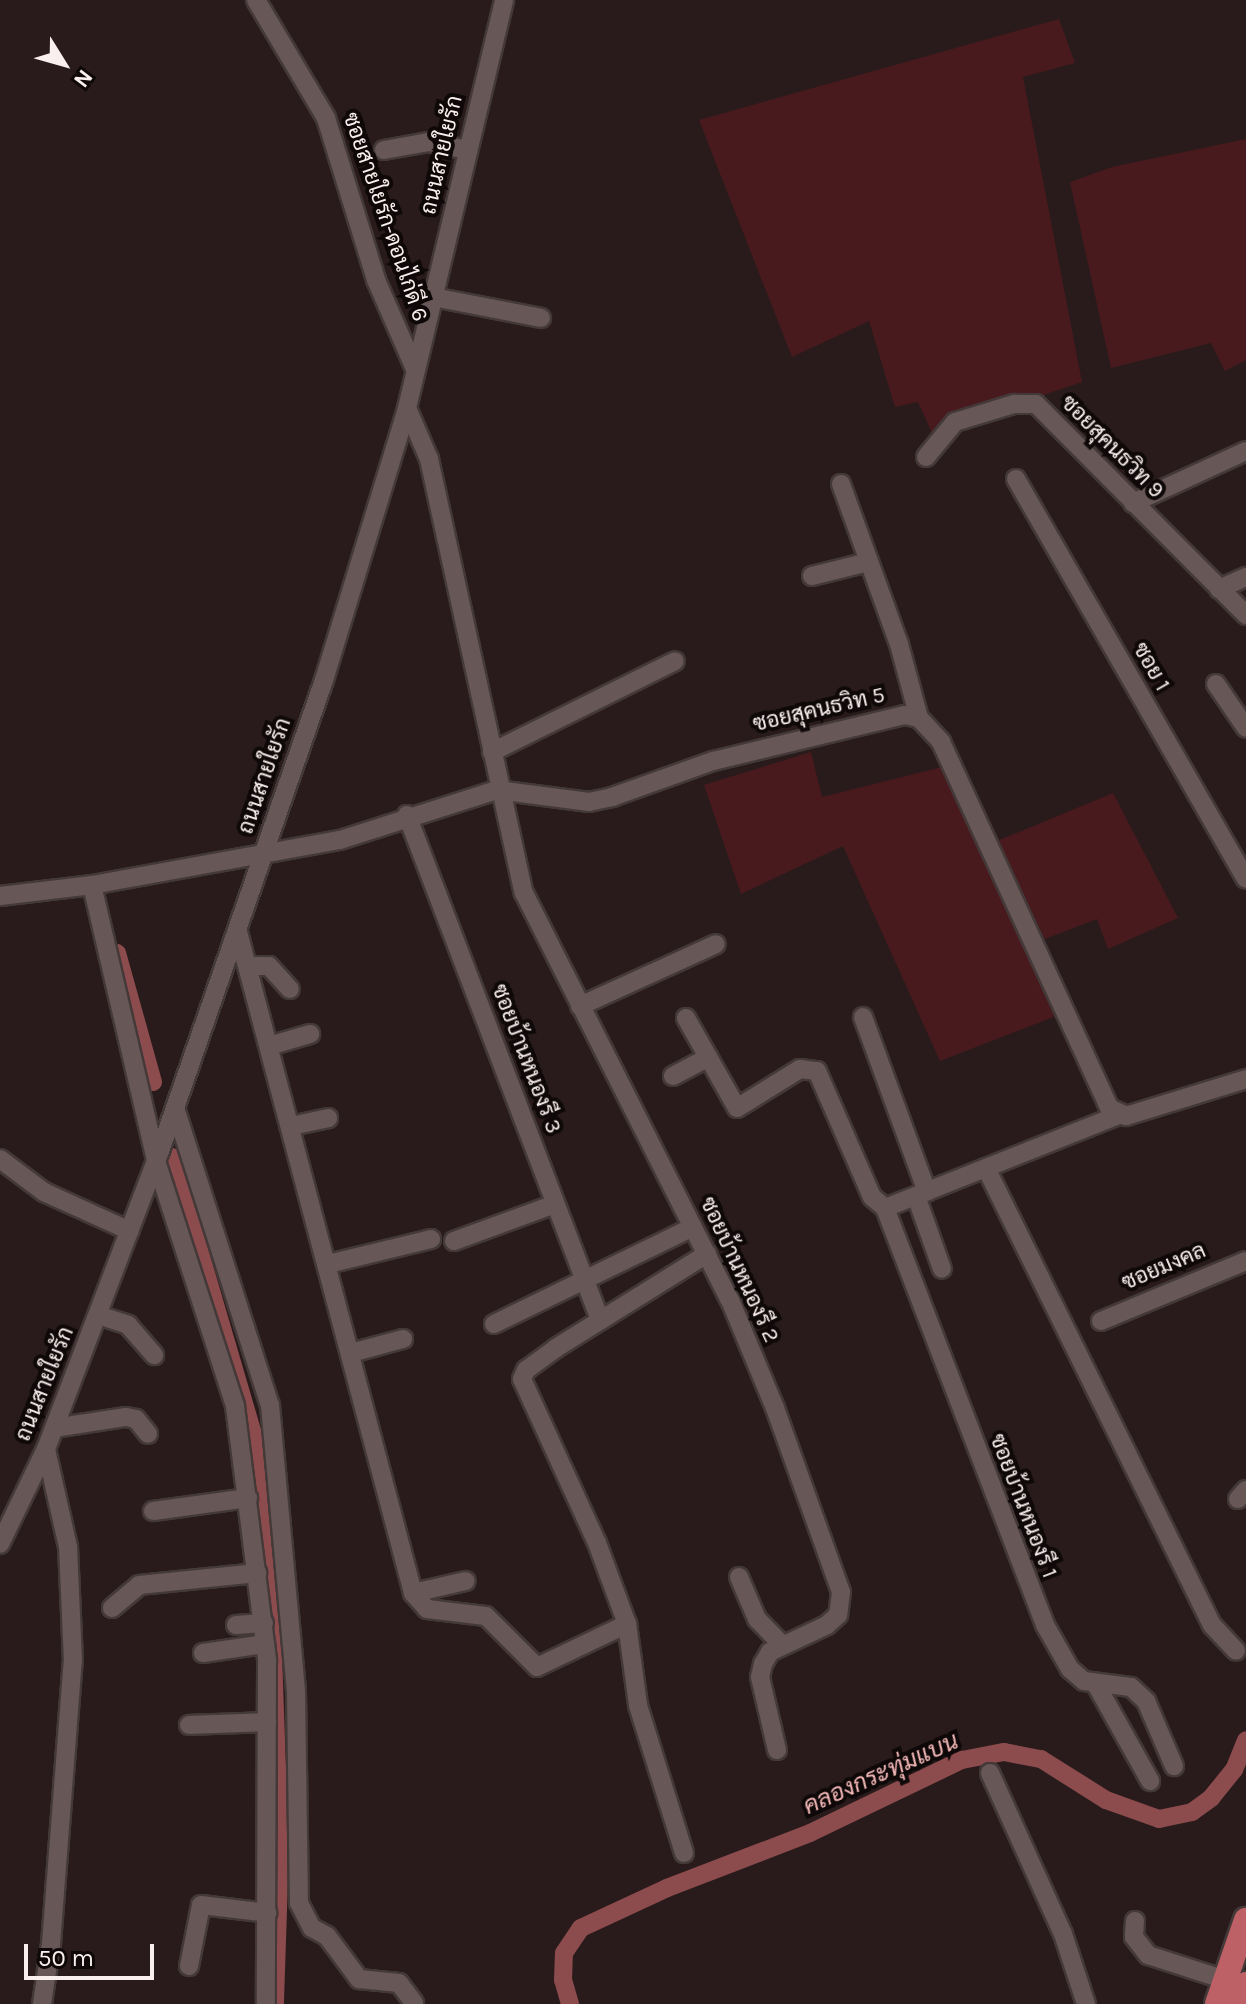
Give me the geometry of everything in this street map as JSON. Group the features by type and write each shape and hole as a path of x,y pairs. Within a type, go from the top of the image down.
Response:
{"main road":[{"path":"1239,2004 1236,1982 1246,1920"},
{"path":"1217,2004 1236,1982"}],"street":[{"name":"ซอยสายใยรัก-ดอนไก่ดี 6","path":"256,0 326,118 376,280 415,369"},
{"name":"ถนนสายใยรัก","path":"0,1544 46,1449 130,1231 238,932 324,680 407,408 504,0"},
{"path":"384,150 440,142 468,150"},
{"path":"433,297 541,318"},
{"name":"ซอยสุคนธวิท 9","path":"926,457 955,422 1014,404 1036,404 1246,615"},
{"name":"ซอยบ้านหนองรี 2","path":"407,408 429,459 492,752 497,790 524,893 707,1254 775,1408 841,1592 838,1615 827,1625 770,1652 760,1677 777,1750"},
{"path":"1133,503 1246,451"},
{"name":"ซอย 1","path":"1016,479 1246,879"},
{"path":"841,484 919,718"},
{"path":"812,576 868,562"},
{"path":"1219,589 1246,577"},
{"path":"492,752 675,661"},
{"path":"1216,684 1246,728"},
{"name":"ซอยสุคนธวิท 5","path":"0,896 92,885 340,840 407,815 497,790 589,802 744,752 904,715 919,718 941,742 1109,1108 1119,1115"},
{"name":"ซอยบ้านหนองรี 3","path":"407,815 600,1320"},
{"path":"92,885 156,1161 235,1406 264,1623 267,1722 266,2004"},
{"path":"238,932 413,1593 427,1609 486,1616 537,1667 627,1624"},
{"path":"580,1006 716,944"},
{"path":"248,966 269,966 290,989"},
{"path":"863,1017 922,1194 942,1269"},
{"path":"673,1076 708,1057 686,1018"},
{"path":"269,1046 310,1034"},
{"name":"ซอยบ้านหนองรี 1","path":"708,1057 737,1108 800,1069 817,1071 872,1197 885,1208 1045,1625 1070,1669 1097,1686"},
{"path":"885,1208 1119,1115 1246,1079"},
{"path":"175,1107 270,1405 296,1691 299,1903 312,1928 327,1936 359,1979 399,1983 414,2003"},
{"path":"291,1126 328,1118"},
{"path":"0,1159 44,1192 130,1231"},
{"path":"986,1168 1212,1625 1236,1651"},
{"path":"454,1241 555,1204"},
{"path":"494,1324 693,1227"},
{"path":"328,1264 431,1239"},
{"path":"684,1853 638,1705 627,1624 597,1543 522,1379 532,1364 707,1254"},
{"name":"ซอยมงคล","path":"1101,1321 1246,1261"},
{"path":"98,1315 128,1325 154,1355"},
{"path":"351,1353 403,1339"},
{"path":"54,1428 126,1417 136,1419 148,1434"},
{"path":"42,2004 73,1661 68,1547 46,1449"},
{"path":"153,1511 248,1498"},
{"path":"112,1608 139,1585 257,1573"},
{"path":"739,1577 757,1619 783,1646"},
{"path":"413,1593 466,1581"},
{"path":"236,1625 264,1623"},
{"path":"203,1653 265,1644"},
{"path":"1097,1686 1131,1687 1146,1701 1174,1766"},
{"path":"1097,1686 1150,1781"},
{"path":"189,1725 267,1722"},
{"path":"990,1773 1063,1934 1086,2004"},
{"path":"189,1966 201,1905 268,1913"},
{"path":"1135,1921 1134,1937 1148,1955 1236,1982"}],"shaded area":[{"path":"1059,19 1075,63 1023,77 1082,382 932,433 918,402 895,407 869,321 792,357 699,120"},
{"path":"1246,139 1246,360 1225,371 1211,343 1111,368 1070,182 1112,167"},
{"path":"811,752 822,797 942,767 1056,1016 940,1061 843,846 741,894 704,785"},
{"path":"1113,793 1178,918 1108,949 1097,919 1045,939 997,841"}],"waterway":[{"path":"117,953 153,1082"},
{"path":"172,1157 254,1437 269,1539 280,1850 275,2004"},
{"name":"คลองกระทุ่มแบน","path":"570,2004 563,1980 564,1953 581,1928 667,1888 810,1833 962,1760 1004,1752 1041,1759 1106,1800 1159,1819 1192,1812 1211,1798 1234,1770 1246,1740"}]}
